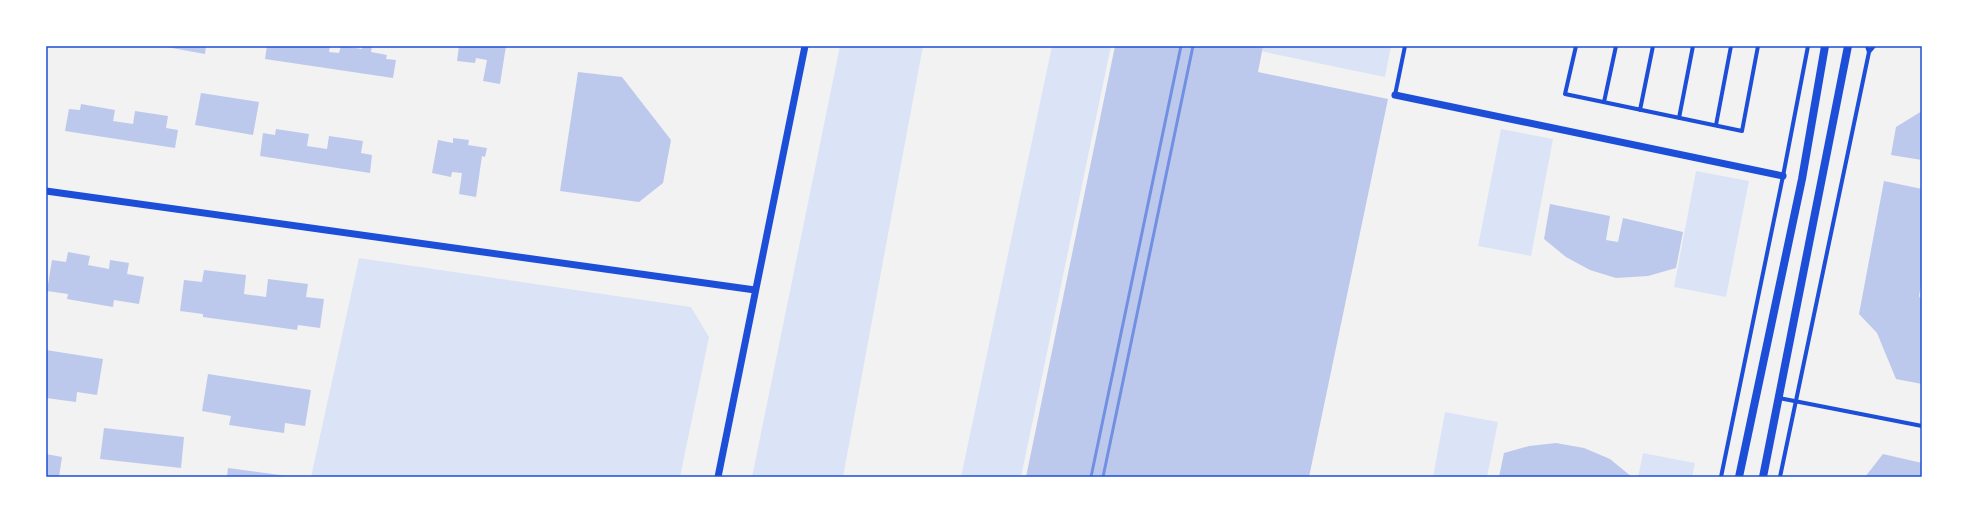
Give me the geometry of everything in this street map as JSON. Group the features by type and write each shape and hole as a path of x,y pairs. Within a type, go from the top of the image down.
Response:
{"main road":[{"path":"1739,477 1802,180 1825,46"},
{"path":"1763,477 1848,46"}],"street":[{"path":"718,477 806,46"},
{"path":"1406,46 1395,95 1784,176"},
{"path":"1576,46 1565,94 1742,131 1758,46"},
{"path":"1604,102 1616,46"},
{"path":"1640,110 1653,46"},
{"path":"1679,118 1692,46"},
{"path":"1716,126 1731,46"},
{"path":"1721,477 1784,176 1808,46"},
{"path":"1867,46 1869,52"},
{"path":"1780,477 1869,52 1874,46"},
{"path":"46,191 755,290"},
{"path":"1779,398 1922,426"}],"shaded area":[{"path":"840,46 923,46 843,477 752,477"},
{"path":"1052,46 1111,46 1021,477 961,477"},
{"path":"1256,46 1391,46 1385,77 1269,53 1255,49"},
{"path":"1501,129 1553,139 1531,256 1478,246"},
{"path":"1696,171 1749,181 1726,297 1674,287"},
{"path":"359,258 691,307 709,337 680,477 311,477"},
{"path":"1445,412 1498,422 1487,477 1433,477"},
{"path":"1643,453 1695,463 1692,477 1638,477"}],"building":[{"path":"161,46 206,46 205,54"},
{"path":"267,46 330,46 329,52 339,53 341,46 362,49 362,46 372,46 371,52 387,55 386,59 396,60 393,78 265,59"},
{"path":"459,46 506,46 500,84 483,81 487,60 476,58 475,63 457,61"},
{"path":"1115,46 1263,46 1258,72 1388,99 1309,477 1026,477"},
{"path":"578,72 622,77 671,140 663,183 639,202 560,191"},
{"path":"201,93 259,102 253,135 195,125"},
{"path":"81,104 115,110 113,121 133,124 135,111 168,116 166,128 178,130 175,148 65,131 69,109 80,110"},
{"path":"1922,111 1922,160 1891,155 1896,127"},
{"path":"276,129 309,134 307,146 327,149 329,136 363,141 361,153 372,155 370,173 260,156 263,133 275,135"},
{"path":"453,138 469,140 468,145 487,148 485,157 482,156 476,197 459,194 462,173 452,172 451,177 432,173 438,140 453,143"},
{"path":"1884,181 1922,189 1922,278 1919,296 1922,302 1922,384 1896,379 1877,333 1859,314"},
{"path":"1550,204 1610,216 1606,240 1618,242 1623,218 1683,232 1676,268 1648,276 1616,278 1590,270 1566,257 1544,239"},
{"path":"68,252 90,256 88,265 109,269 110,260 129,263 127,274 144,277 139,304 114,300 113,307 67,299 68,294 47,291 52,260 66,262"},
{"path":"204,270 246,275 244,294 266,297 268,279 308,284 306,297 324,299 320,328 298,325 297,330 203,317 203,314 180,311 184,280 202,282"},
{"path":"46,350 103,359 97,395 77,392 76,402 46,398"},
{"path":"208,374 311,390 305,426 285,423 284,433 229,425 231,416 202,411"},
{"path":"104,428 184,437 181,468 100,459"},
{"path":"1556,443 1584,448 1610,459 1632,477 1499,477 1504,453 1529,446"},
{"path":"46,454 62,457 59,477 46,477"},
{"path":"1883,454 1922,463 1922,477 1865,477"},
{"path":"228,468 288,476 288,477 227,477"}],"railway":[{"path":"1091,477 1181,46"},
{"path":"1103,477 1193,46"}]}
